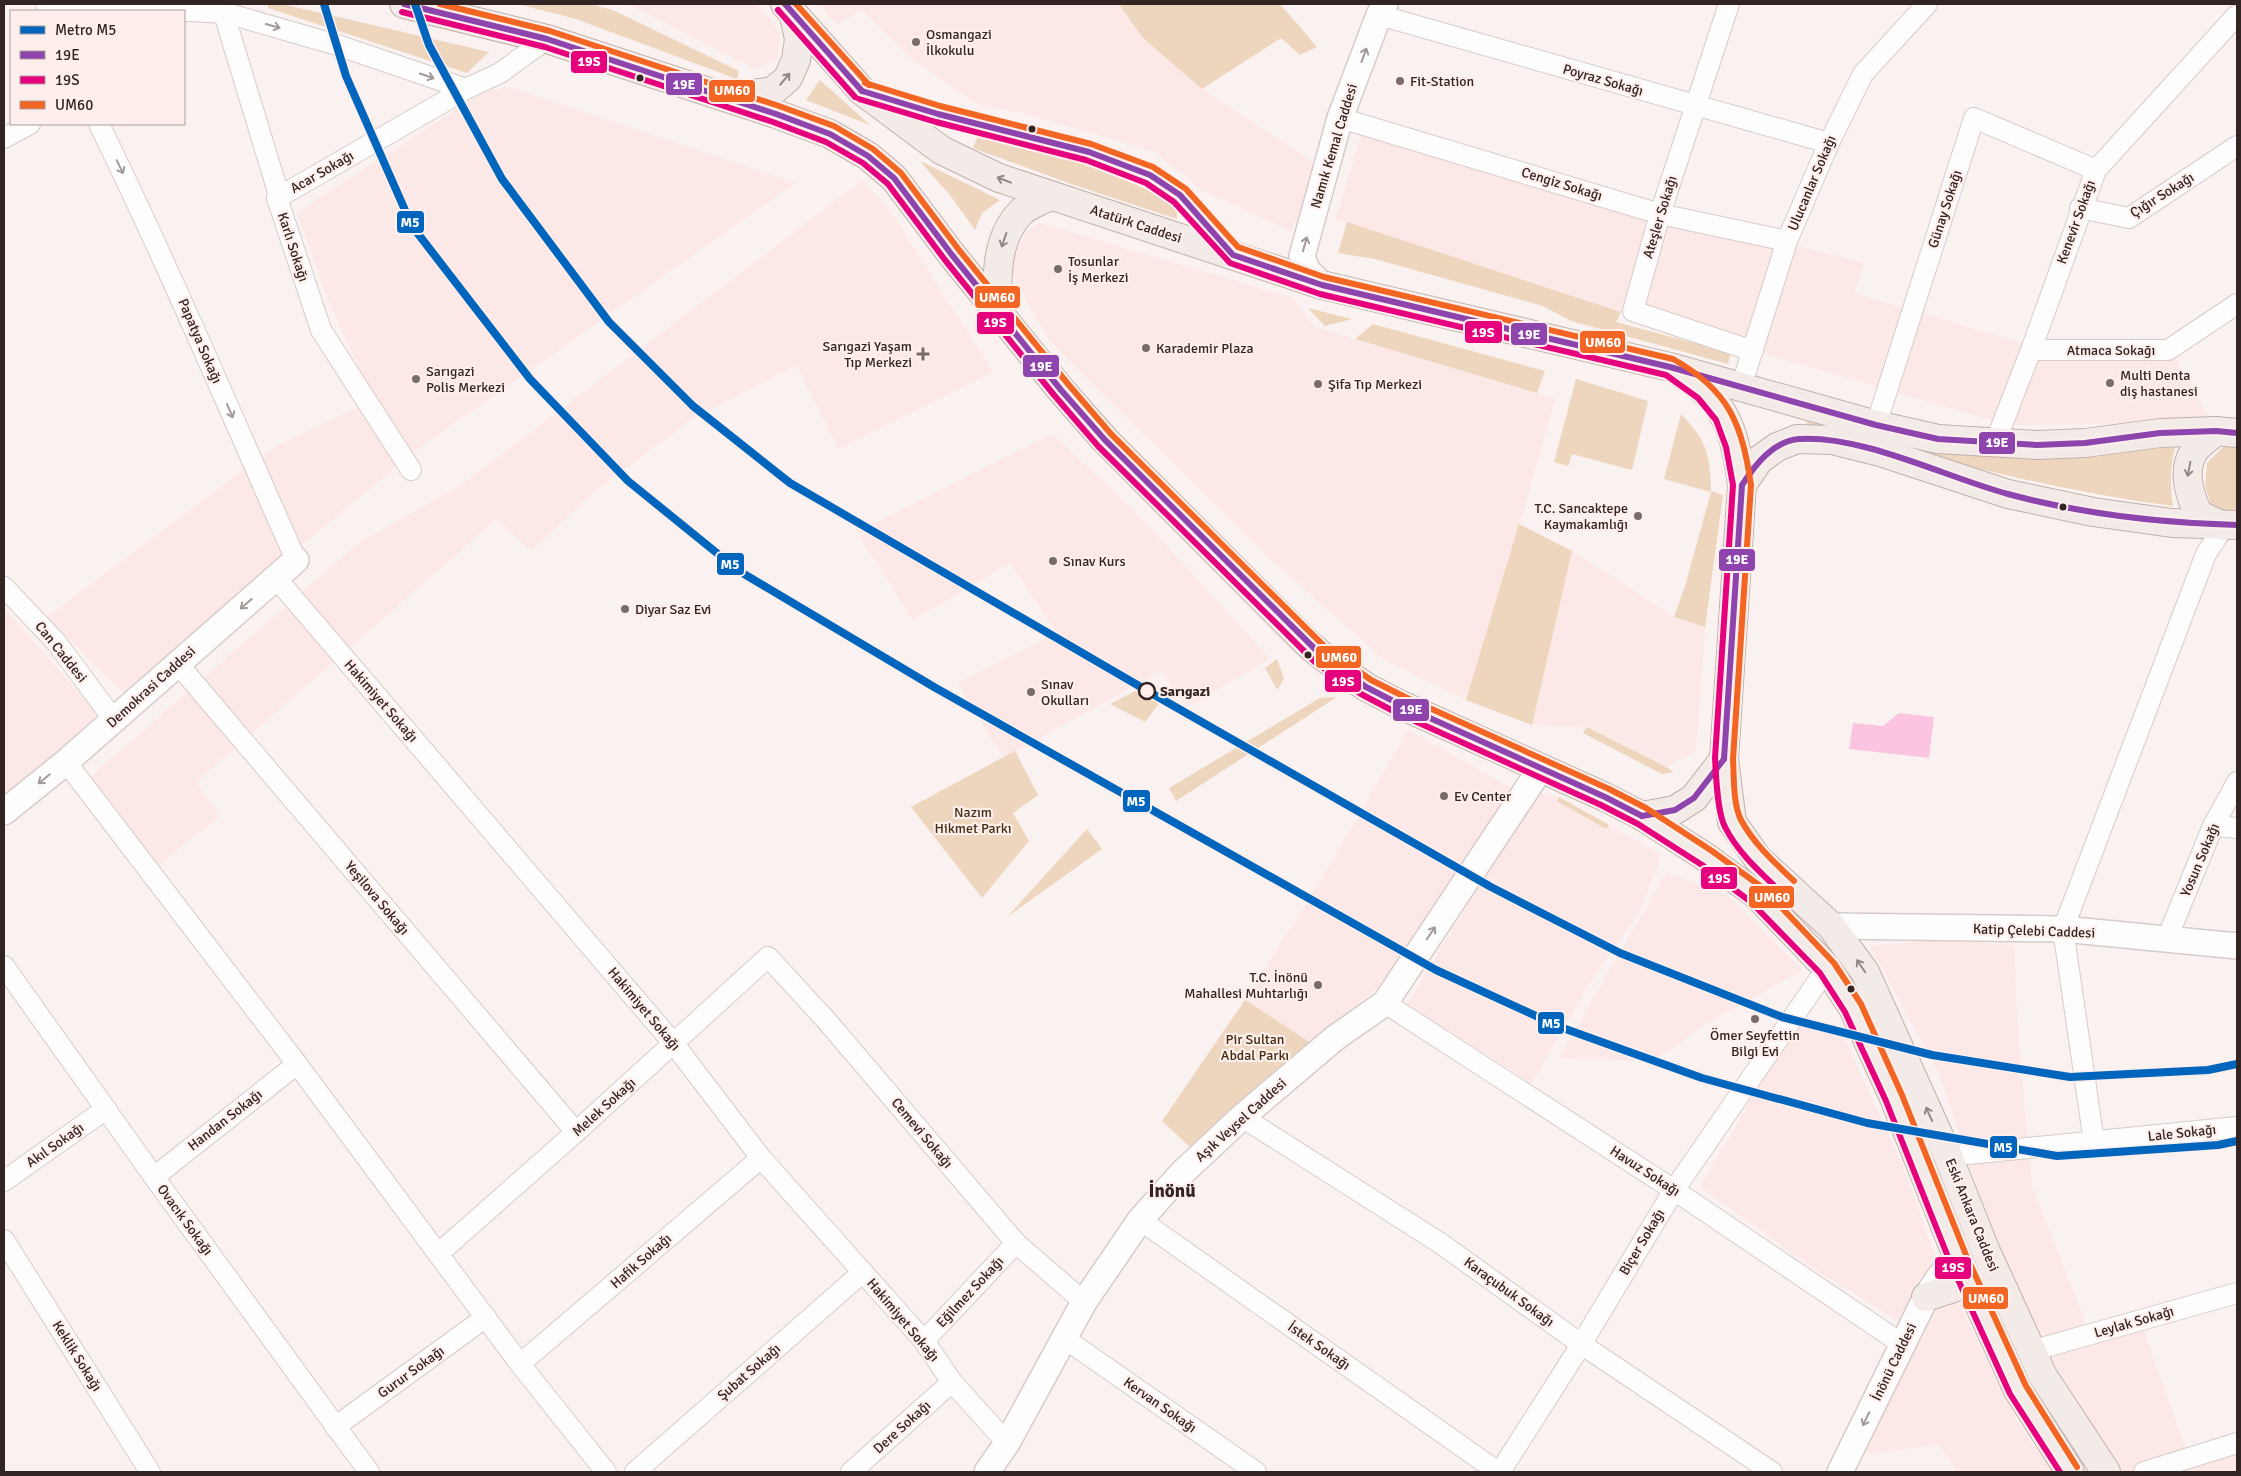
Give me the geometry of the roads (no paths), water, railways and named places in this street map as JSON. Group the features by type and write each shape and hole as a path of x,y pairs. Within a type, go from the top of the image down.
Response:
{"main road":[{"path":"404,4 547,39 830,134 868,156 894,178 952,255 997,308"},
{"path":"725,98 773,91 788,78 796,60 799,38 789,8"},
{"name":"Atatürk Caddesi","path":"789,8 862,91 933,144 999,178 1322,284 1670,367 1876,425 1938,440 2037,445 2085,443 2160,433 2227,432"},
{"path":"997,308 997,277 1000,253 1008,230 1023,210 1050,196"},
{"name":"Eski Ankara Caddesi","path":"997,308 1060,390 1105,440 1321,655 1366,686 1392,700 1605,797 1642,816 1707,858 1756,894 1827,968 1853,1008 1890,1089 1958,1258 2018,1390 2070,1472"},
{"path":"1642,816 1675,810 1694,798 1724,759 1742,485 1736,442 1729,424 1715,402 1696,383 1670,367"},
{"path":"2227,432 2193,452 2187,474 2189,493 2198,514 2231,526"},
{"path":"1742,485 1759,460 1777,447 1797,439 1832,440 1880,452 2008,494 2074,508 2172,523 2231,526"},
{"name":"Eski Ankara Caddesi","path":"1724,759 1732,822 1758,858 1831,926 1865,972 1948,1156 1984,1247 2031,1351 2043,1376 2104,1472"},
{"path":"1926,1297 1969,1283 1987,1288 2043,1406 2080,1450 2104,1472"}],"street":[{"path":"64,4 224,8 466,89"},
{"name":"Ateşler Sokağı","path":"1729,4 1660,214 1633,311 1754,351"},
{"name":"Ulucanlar Sokağı","path":"1741,387 1754,351 1787,241 1828,143 1863,74 1927,4"},
{"name":"Karlı Sokağı","path":"224,8 278,192 277,198 321,330 411,470"},
{"name":"Poyraz Sokağı","path":"1382,10 1695,107 1828,143"},
{"name":"Namık Kemal Caddesi","path":"1322,284 1307,270 1302,256 1340,118 1382,10"},
{"name":"Kenevir Sokağı","path":"1995,443 2031,350 2080,208 2096,170 2237,15"},
{"name":"Acar Sokağı","path":"277,198 466,89 500,73 547,39"},
{"name":"Cengiz Sokağı","path":"1340,118 1660,214 1787,241"},
{"name":"Günay Sokağı","path":"1876,425 1974,118 2096,170"},
{"path":"4,138 28,125"},
{"name":"Papatya Sokağı","path":"99,125 144,215 296,560"},
{"name":"Çığır Sokağı","path":"2080,208 2130,218 2237,146"},
{"name":"Atmaca Sokağı","path":"2031,350 2168,350 2237,304"},
{"path":"2094,1142 2063,929 2206,554 2231,526"},
{"name":"Demokrasi Caddesi","path":"4,812 66,762 296,560"},
{"name":"Hakimiyet Sokağı","path":"276,578 674,1044 761,1158 924,1341 952,1382 1007,1443"},
{"name":"Can Caddesi","path":"4,587 56,642 114,720"},
{"name":"Yeşilova Sokağı","path":"177,663 576,1132"},
{"path":"66,762 297,1064 520,1364 606,1472"},
{"name":"Aşık Veysel Caddesi","path":"991,1471 1084,1302 1140,1220 1181,1174 1242,1118 1335,1038 1385,1003 1541,768"},
{"name":"Yosun Sokağı","path":"2166,941 2214,826 2237,782"},
{"path":"2214,826 2237,828"},
{"name":"Katip Çelebi Caddesi","path":"1831,926 2063,929 2166,941 2237,946"},
{"name":"Melek Sokağı","path":"438,1254 674,1044 768,957"},
{"name":"Cemevi Sokağı","path":"768,957 826,1020 1016,1243 1084,1302"},
{"name":"Ovacık Sokağı","path":"4,966 154,1177 369,1472"},
{"name":"Biçer Sokağı","path":"1499,1472 1581,1344 1674,1190 1827,968"},
{"name":"Havuz Sokağı","path":"1385,1003 1674,1190 1902,1344"},
{"name":"Handan Sokağı","path":"154,1177 297,1064"},
{"name":"Akıl Sokağı","path":"4,1181 106,1109"},
{"name":"Karaçubuk Sokağı","path":"1242,1118 1440,1242 1581,1344 1772,1472"},
{"name":"Lale Sokağı","path":"1948,1156 2237,1127"},
{"name":"Hafik Sokağı","path":"520,1364 761,1158"},
{"name":"İstek Sokağı","path":"1140,1220 1499,1472"},
{"name":"Keklik Sokağı","path":"4,1240 150,1472"},
{"name":"Eğilmez Sokağı","path":"924,1341 1016,1243"},
{"name":"İnönü Caddesi","path":"1840,1472 1926,1297 1940,1276 1958,1258"},
{"name":"Şubat Sokağı","path":"636,1472 863,1272"},
{"name":"Leylak Sokağı","path":"2031,1351 2237,1294"},
{"name":"Gurur Sokağı","path":"336,1427 486,1317"},
{"name":"Kervan Sokağı","path":"1064,1338 1256,1472"},
{"name":"Dere Sokağı","path":"851,1472 952,1382"},
{"path":"2144,1472 2237,1443"}],"metro line":[{"name":"M5","path":"324,4 346,76 412,226 530,379 628,481 739,571 934,687 1436,970 1560,1027 1702,1078 1867,1123 2057,1156 2218,1145 2237,1141"},
{"name":"M5","path":"415,4 429,45 502,179 609,322 693,406 790,483 1158,697 1491,887 1620,953 1782,1017 1932,1055 2070,1077 2208,1070 2237,1064"}],"place":[{"name":"Osmangazi İlkokulu","path":"916,42"},
{"name":"Fit-Station","path":"1400,81"},
{"name":"Tosunlar İş Merkezi","path":"1058,269"},
{"name":"Karademir Plaza","path":"1146,348"},
{"name":"Sarıgazi Yaşam Tıp Merkezi","path":"923,354"},
{"name":"Sarıgazi Polis Merkezi","path":"416,379"},
{"name":"Multi Denta diş hastanesi","path":"2110,383"},
{"name":"Şifa Tıp Merkezi","path":"1318,384"},
{"name":"T.C. Sancaktepe Kaymakamlığı","path":"1638,516"},
{"name":"Sınav Kurs","path":"1053,561"},
{"name":"Diyar Saz Evi","path":"625,609"},
{"name":"Sarıgazi","path":"1147,691"},
{"name":"Sınav Okulları","path":"1031,692"},
{"name":"Ev Center","path":"1444,796"},
{"name":"T.C. İnönü Mahallesi Muhtarlığı","path":"1318,985"},
{"name":"Ömer Seyfettin Bilgi Evi","path":"1755,1019"}],"district":[{"name":"İnönü","path":"1172,1191"}],"park label":[{"name":"Nazım Hikmet Parkı","path":"973,820"},
{"name":"Pir Sultan Abdal Parkı","path":"1255,1048"}]}
